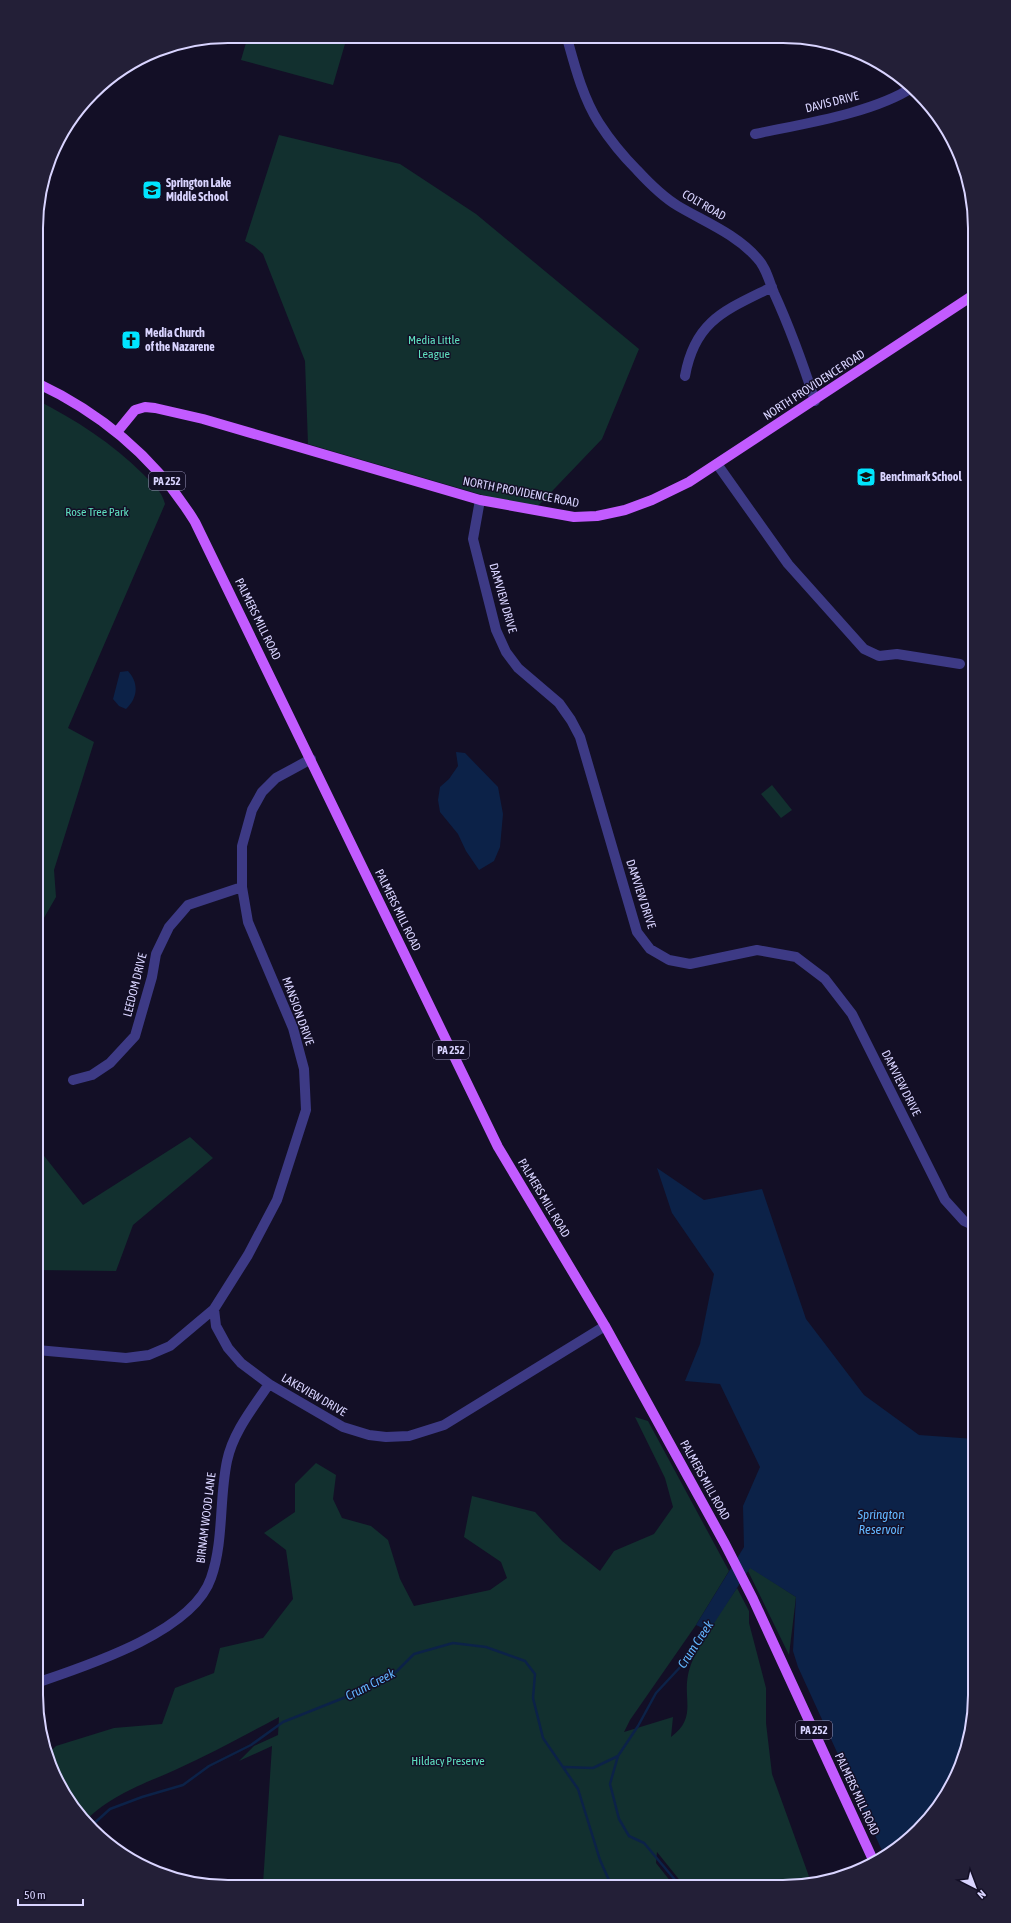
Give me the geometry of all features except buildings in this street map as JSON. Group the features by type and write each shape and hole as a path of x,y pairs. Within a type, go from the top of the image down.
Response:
{"main road":[{"name":"NORTH PROVIDENCE ROAD","path":"117,432 135,410 145,407 155,408 202,419 480,500 574,517 597,516 625,510 652,500 689,482 968,299"},
{"name":"PA 252","path":"43,386 78,404 117,432"},
{"name":"PALMERS MILL ROAD","path":"117,432 154,466 169,483 183,502 205,540 498,1147 605,1326 726,1544 753,1599 872,1857"}],"street":[{"name":"COLT ROAD","path":"568,43 579,79 598,123 622,154 648,182 677,205 720,229 742,244 757,258 765,270 800,355 814,401"},
{"name":"DAVIS DRIVE","path":"755,134 840,115 883,102 907,91"},
{"path":"685,376 689,357 701,333 716,317 772,287"},
{"path":"717,464 788,564 864,649 879,656 897,654 960,664"},
{"name":"DAMVIEW DRIVE","path":"480,500 473,539 496,630 510,657 518,668 559,703 572,720 580,737 637,932 650,949 669,960 690,964 757,950 796,957 825,979 852,1014 945,1200 964,1221 968,1223"},
{"name":"MANSION DRIVE","path":"214,1309 248,1255 277,1200 306,1110 304,1069 293,1028 248,922 242,887 242,846 252,810 262,792 276,778 311,760"},
{"name":"LEEDOM DRIVE","path":"73,1080 92,1075 110,1063 135,1036 152,977 156,954 169,927 188,905 242,887"},
{"path":"43,1351 126,1358 149,1355 170,1346 214,1309"},
{"name":"LAKEVIEW DRIVE","path":"214,1309 216,1326 228,1348 241,1363 269,1384 343,1427 369,1435 386,1437 409,1436 444,1425 605,1326"},
{"name":"BIRNAM WOOD LANE","path":"43,1681 97,1662 134,1645 176,1620 198,1600 211,1579 215,1561 227,1459 237,1432 269,1384"}],"green space":[{"path":"246,43 345,43 333,85 241,60"},
{"name":"Media Little League","path":"279,135 400,164 476,214 639,349 602,439 534,510 308,444 305,361 263,254 254,246 245,241"},
{"name":"Rose Tree Park","path":"43,403 80,424 119,452 157,488 164,499 165,504 68,728 94,742 54,870 56,897 43,920"},
{"path":"772,785 792,810 781,818 761,794"},
{"path":"190,1137 213,1158 133,1225 116,1271 43,1270 43,1155 83,1205"},
{"name":"Hildacy Preserve","path":"635,1417 648,1421 729,1571 696,1625 630,1720 624,1732 673,1717 671,1737 679,1730 684,1723 686,1716 687,1684 691,1665 716,1618 737,1588 749,1611 749,1623 766,1688 766,1723 772,1774 809,1878 795,1880 680,1880 657,1852 656,1863 669,1880 263,1880 272,1746 239,1761 254,1746 278,1735 279,1717 202,1758 128,1791 106,1804 89,1817 74,1798 62,1777 52,1750 56,1746 114,1728 162,1724 175,1688 214,1673 220,1648 263,1638 293,1599 286,1550 264,1533 295,1512 295,1484 316,1463 336,1475 333,1499 342,1518 371,1526 388,1540 400,1579 414,1606 490,1590 507,1578 501,1562 464,1537 472,1496 535,1512 562,1541 600,1571 614,1551 654,1534 673,1507 665,1478"},
{"path":"750,1567 796,1597 789,1655 748,1571"}],"water":[{"path":"128,671 134,680 136,690 133,700 126,709 119,706 113,699 120,672"},
{"path":"456,752 465,753 498,787 503,814 500,847 494,861 479,870 466,851 458,834 440,812 438,800 440,787 449,779 458,766"},
{"name":"Springton Reservoir","path":"657,1168 704,1200 762,1189 806,1319 864,1395 919,1435 968,1438 968,1707 962,1743 949,1777 930,1808 914,1826 896,1842 882,1851 798,1667 793,1651 796,1597 750,1568 709,1631 696,1625 744,1547 743,1506 760,1467 720,1384 685,1381 700,1344 714,1274 672,1213"}],"waterway":[{"name":"Crum Creek","path":"564,1767 593,1768 618,1756 638,1726 656,1693 684,1663 705,1626"},
{"name":"Crum Creek","path":"94,1823 110,1809 142,1797 183,1785 209,1766 251,1745 283,1722 351,1695 396,1672 414,1654 453,1643 486,1647 525,1661 535,1674 533,1698 543,1738 578,1789 600,1860 609,1880"},
{"path":"618,1756 610,1784 619,1819 629,1836 644,1843 675,1880"}],"place":[{"name":"Springton Lake Middle School","path":"152,190"},
{"name":"Media Church of the Nazarene","path":"131,340"},
{"name":"Benchmark School","path":"866,477"}]}
